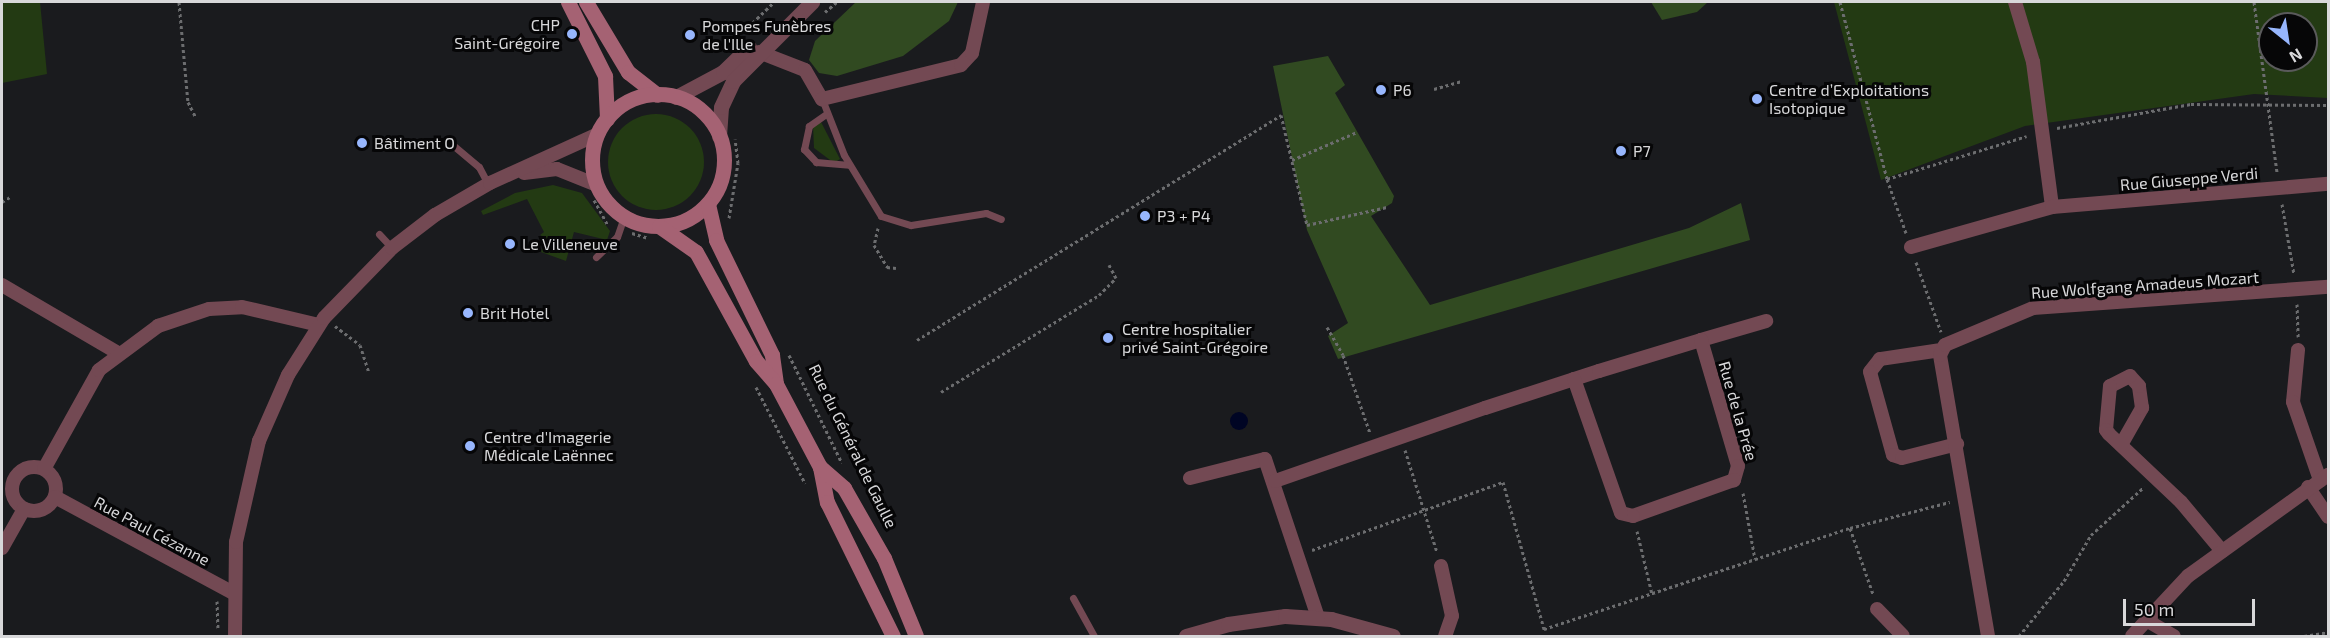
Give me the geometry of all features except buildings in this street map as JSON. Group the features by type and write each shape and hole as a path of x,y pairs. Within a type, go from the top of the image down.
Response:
{"main road":[{"path":"568,2 605,76 607,119"},
{"path":"586,2 628,72 657,95"},
{"path":"657,95 676,97 702,112 725,132 723,171 708,204 686,220 659,234 621,223 594,191 592,160 598,134 607,119 629,101 657,95"},
{"name":"Rue du Général de Gaulle","path":"708,204 716,240 772,355 776,384"},
{"name":"Rue du Général de Gaulle","path":"659,234 696,252 756,361 776,384 820,467 827,502 893,636"},
{"name":"Rue du Général de Gaulle","path":"820,467 844,488 884,558 916,636"}],"street":[{"path":"676,97 723,72 797,2"},
{"path":"725,132 723,102 759,52 812,2"},
{"path":"759,52 805,70 822,99 961,64 972,53 983,2"},
{"path":"2015,2 2033,62 2040,131 2052,207"},
{"path":"235,636 233,593 238,532 259,441 288,375 322,321 392,248 489,183 598,134"},
{"path":"489,183 557,169 594,191"},
{"name":"Rue Giuseppe Verdi","path":"1911,247 2052,207 2328,184"},
{"path":"2,285 118,353"},
{"name":"Rue Wolfgang Amadeus Mozart","path":"1957,444 1902,458 1893,455 1870,372 1880,359 1943,347 2033,308 2328,287"},
{"path":"44,469 99,370 118,353 158,326 209,309 273,310 322,321"},
{"path":"1275,481 1574,379 1766,321"},
{"name":"Rue de la Prée","path":"1633,516 1727,484 1738,466 1701,340"},
{"path":"1943,347 1963,499 1988,636"},
{"path":"2298,350 2294,402 2328,517"},
{"path":"2121,445 2142,408 2139,386 2130,376 2110,386 2103,423 2121,445 2155,477 2222,551"},
{"path":"1574,379 1618,508 1633,516"},
{"path":"1190,478 1262,457 1275,481 1318,617"},
{"path":"32,467 44,469 57,486 55,497 42,509 24,509 12,491 14,480 32,467"},
{"path":"2,472 14,480"},
{"path":"2132,636 2146,620 2222,551 2319,481"},
{"name":"Rue Paul Cézanne","path":"55,497 233,593"},
{"path":"2,548 24,509"},
{"path":"1441,566 1452,616 1445,636"},
{"path":"1879,613 1903,636"},
{"path":"1186,636 1249,620 1318,617 1393,636"},
{"path":"2146,620 2174,636"}],"lane":[{"path":"822,99 826,114 849,165 881,216 911,225 986,213 1001,219"},
{"path":"826,114 809,126 804,149 825,165 849,165"},
{"path":"448,141 479,167 489,183"},
{"path":"596,257 621,223"},
{"path":"379,234 392,248"},
{"path":"1073,598 1094,636"}],"path":[{"path":"179,2 188,102 195,116"},
{"path":"741,33 774,2"},
{"path":"1840,2 1887,179 1943,347"},
{"path":"2254,2 2264,100 2297,290 2298,350"},
{"path":"1434,89 1462,81"},
{"path":"1887,179 2040,131 2191,104 2264,100 2328,105"},
{"path":"917,340 1281,115 1307,225 1387,207"},
{"path":"725,132 738,163 729,227"},
{"path":"1292,160 1357,132"},
{"path":"594,191 609,226 621,223 659,234"},
{"path":"2,202 10,197"},
{"path":"881,216 874,245 887,267 896,268"},
{"path":"941,392 1099,295 1116,278 1109,265"},
{"path":"322,321 360,345 369,372"},
{"path":"1327,327 1343,355 1374,446"},
{"name":"Rue du Général de Gaulle","path":"785,346 848,475"},
{"path":"754,383 807,485"},
{"path":"1401,437 1427,512 1441,566"},
{"path":"1738,466 1755,559"},
{"path":"2019,636 2064,581 2091,535 2155,477"},
{"path":"1299,555 1506,484 1544,629 1850,528 1963,499"},
{"path":"1633,516 1652,594"},
{"path":"1850,528 1879,613"},
{"path":"2304,636 2328,632"}],"green space":[{"path":"2,2 40,2 47,74 2,83"},
{"path":"856,2 958,2 949,21 903,56 837,76 819,73 809,60 815,41"},
{"path":"1651,2 1708,2 1697,12 1662,20"},
{"path":"1834,2 2328,2 2328,98 2254,94 2025,126 1881,180"},
{"path":"1328,56 1345,85 1335,93 1394,196 1392,203 1371,216 1430,305 1689,228 1741,203 1750,240 1338,359 1328,336 1348,323 1307,230 1273,66"},
{"path":"656,114 674,118 690,128 700,144 704,162 700,180 690,196 674,206 656,210 638,206 622,196 612,180 608,162 612,144 622,128 638,118"},
{"path":"821,122 840,159 834,163 814,148 813,126"},
{"path":"553,185 582,193 610,231 607,240 574,232 566,261 541,252 546,238 540,235 544,232 527,199 483,215 481,211 515,193"}],"water":[{"path":"1239,412 1245,415 1248,421 1245,427 1239,430 1233,427 1230,421 1233,415"}],"place":[{"name":"CHP Saint-Grégoire","path":"572,34"},
{"name":"Pompes Funèbres de l'Ille","path":"690,35"},
{"name":"P6","path":"1381,90"},
{"name":"Centre d’Exploitations Isotopique","path":"1757,99"},
{"name":"Bâtiment O","path":"362,143"},
{"name":"P7","path":"1621,151"},
{"name":"P3 + P4","path":"1145,216"},
{"name":"Le Villeneuve","path":"510,244"},
{"name":"Brit Hotel","path":"468,313"},
{"name":"Centre hospitalier privé Saint-Grégoire","path":"1108,338"},
{"name":"Centre d'Imagerie Médicale Laënnec","path":"470,446"}]}
